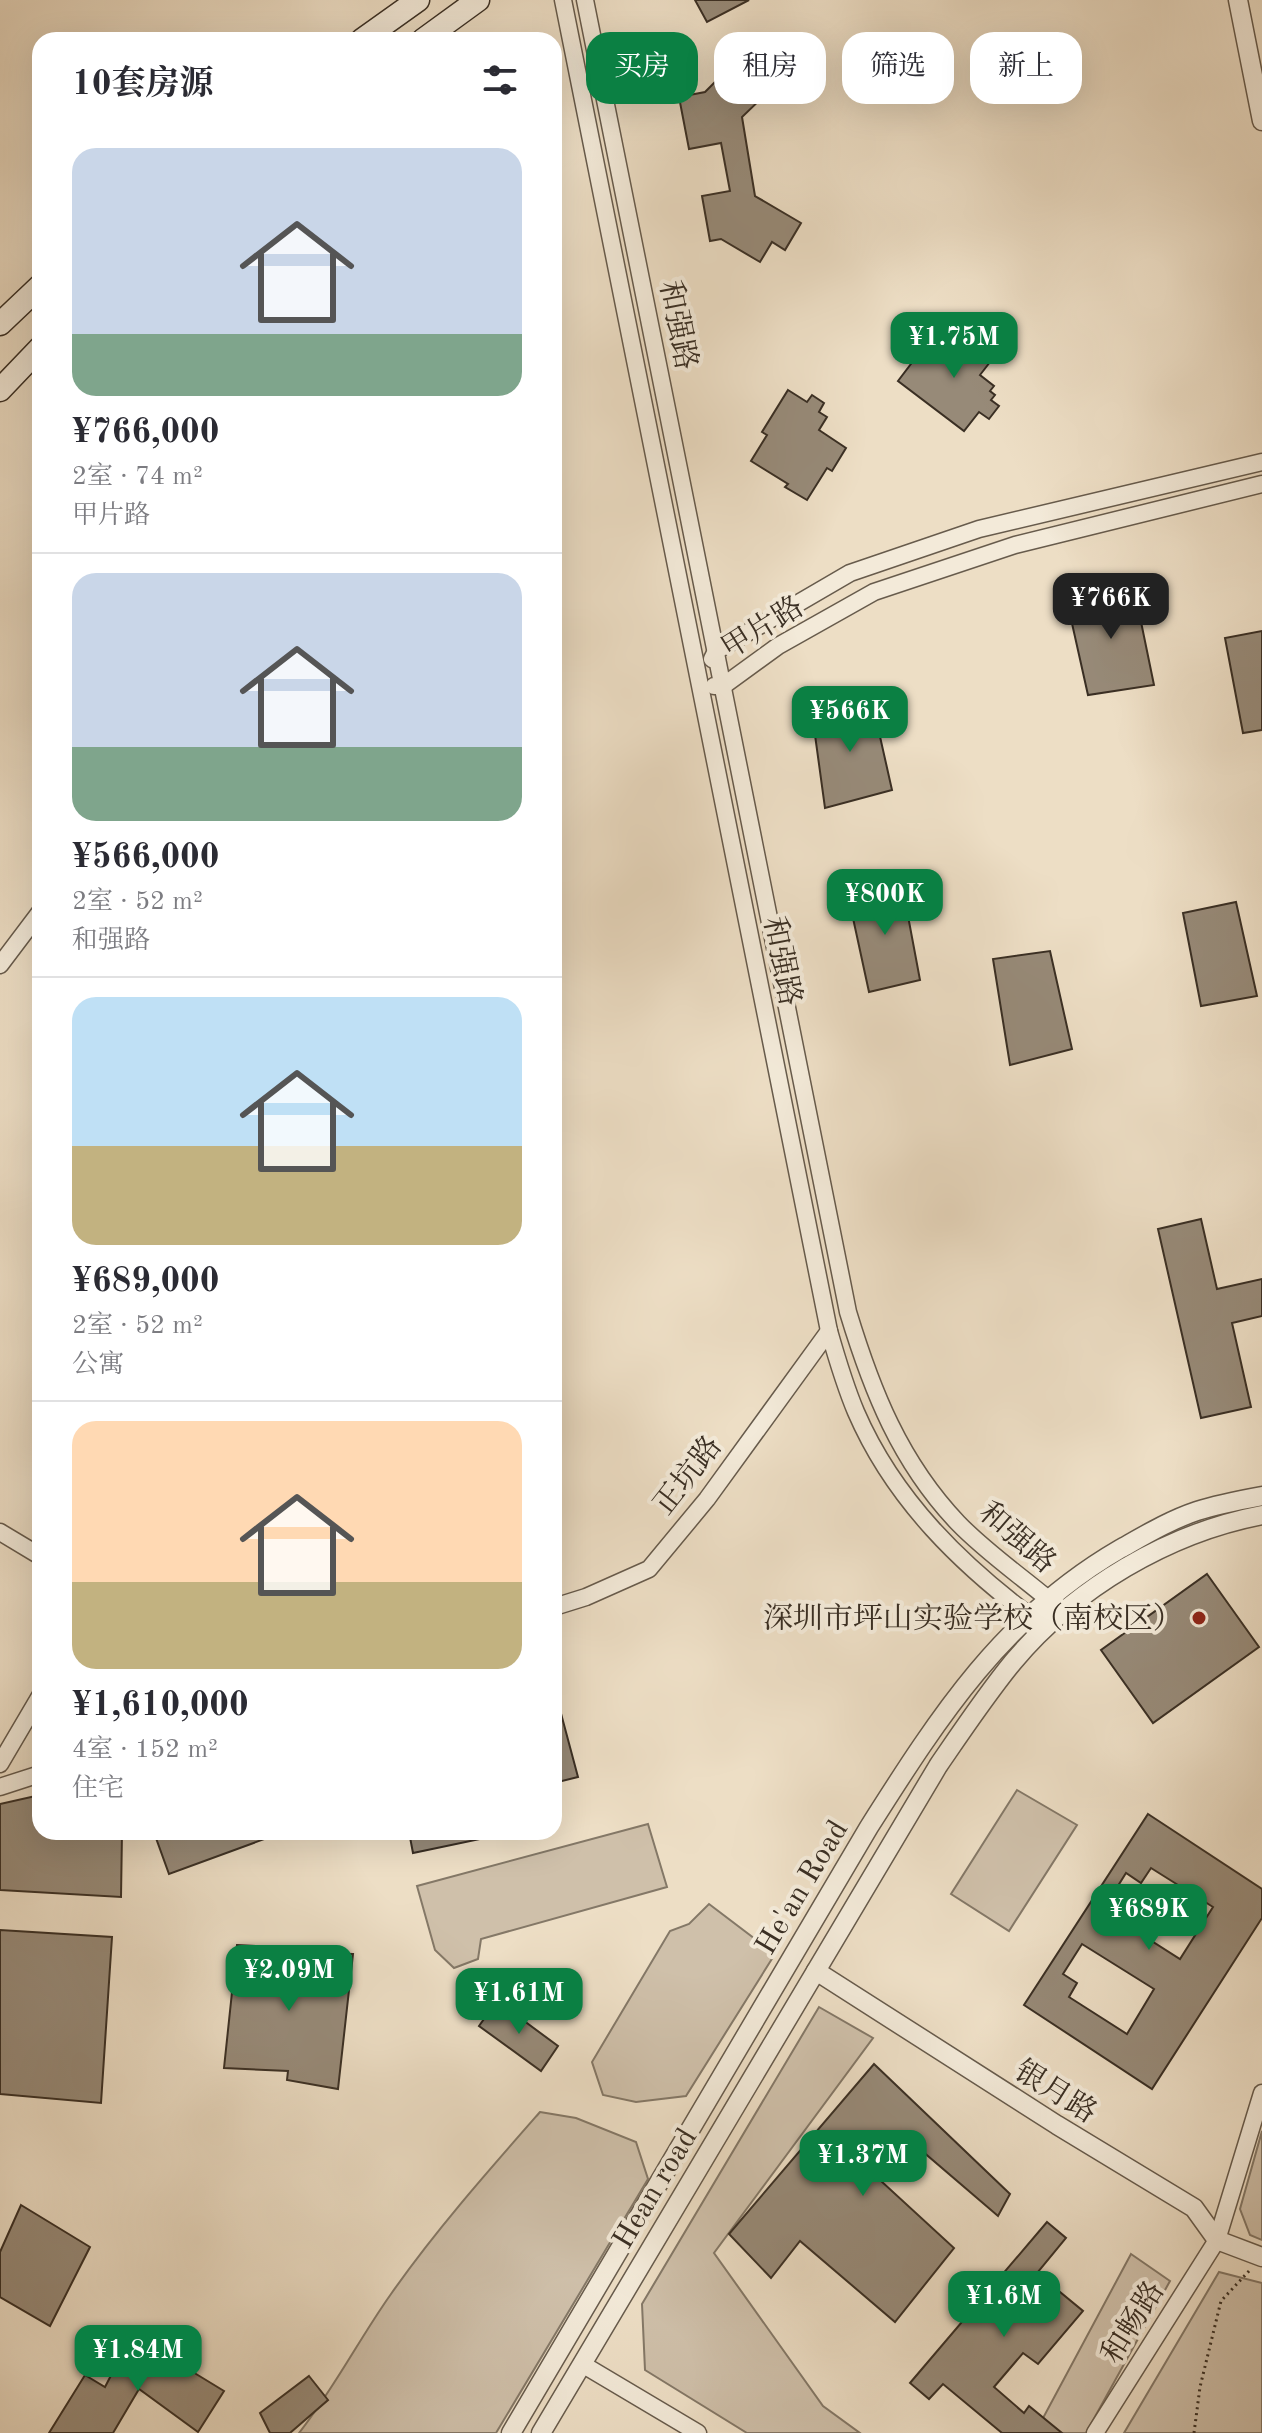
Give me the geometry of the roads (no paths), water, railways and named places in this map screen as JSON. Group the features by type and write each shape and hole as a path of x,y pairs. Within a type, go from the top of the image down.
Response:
{"main road":[{"path":"373,32 418,0"},
{"path":"434,32 478,0"},
{"path":"0,324 32,294"},
{"path":"0,390 32,356"}],"street":[{"name":"和强路","path":"563,0 829,1331 857,1415 907,1499 942,1541 977,1575 1046,1627"},
{"name":"和强路","path":"585,0 848,1312 866,1370 886,1418 910,1462 960,1524 1048,1599 1046,1627"},
{"path":"1238,0 1262,121"},
{"name":"甲片路","path":"1262,462 979,529 850,573 716,651 700,685 723,686 778,646 874,592 1015,545 1262,484"},
{"path":"0,965 32,923"},
{"name":"正坑路","path":"562,1604 649,1569 707,1499 829,1331"},
{"name":"He'an Road","path":"511,2433 869,1827 915,1753 962,1688 1029,1615 1105,1557 1175,1519 1222,1504 1262,1496"},
{"name":"He'an Road","path":"816,1971 938,1766 1014,1660 1046,1627 1115,1574 1152,1554 1228,1521 1262,1515"},
{"path":"0,1532 32,1551"},
{"path":"983,1664 1001,1678"},
{"path":"0,1764 32,1710"},
{"path":"0,1787 32,1777"},
{"name":"银月路","path":"816,1971 1057,2125 1194,2208 1217,2240"},
{"name":"Hean road","path":"541,2433 816,1971"},
{"name":"和畅路","path":"1095,2433 1217,2240 1262,2093"},
{"path":"1217,2240 1262,2257"},
{"path":"582,2364 698,2433"}],"place":[{"name":"深圳市坪山实验学校（南校区）","path":"1199,1618"}]}
